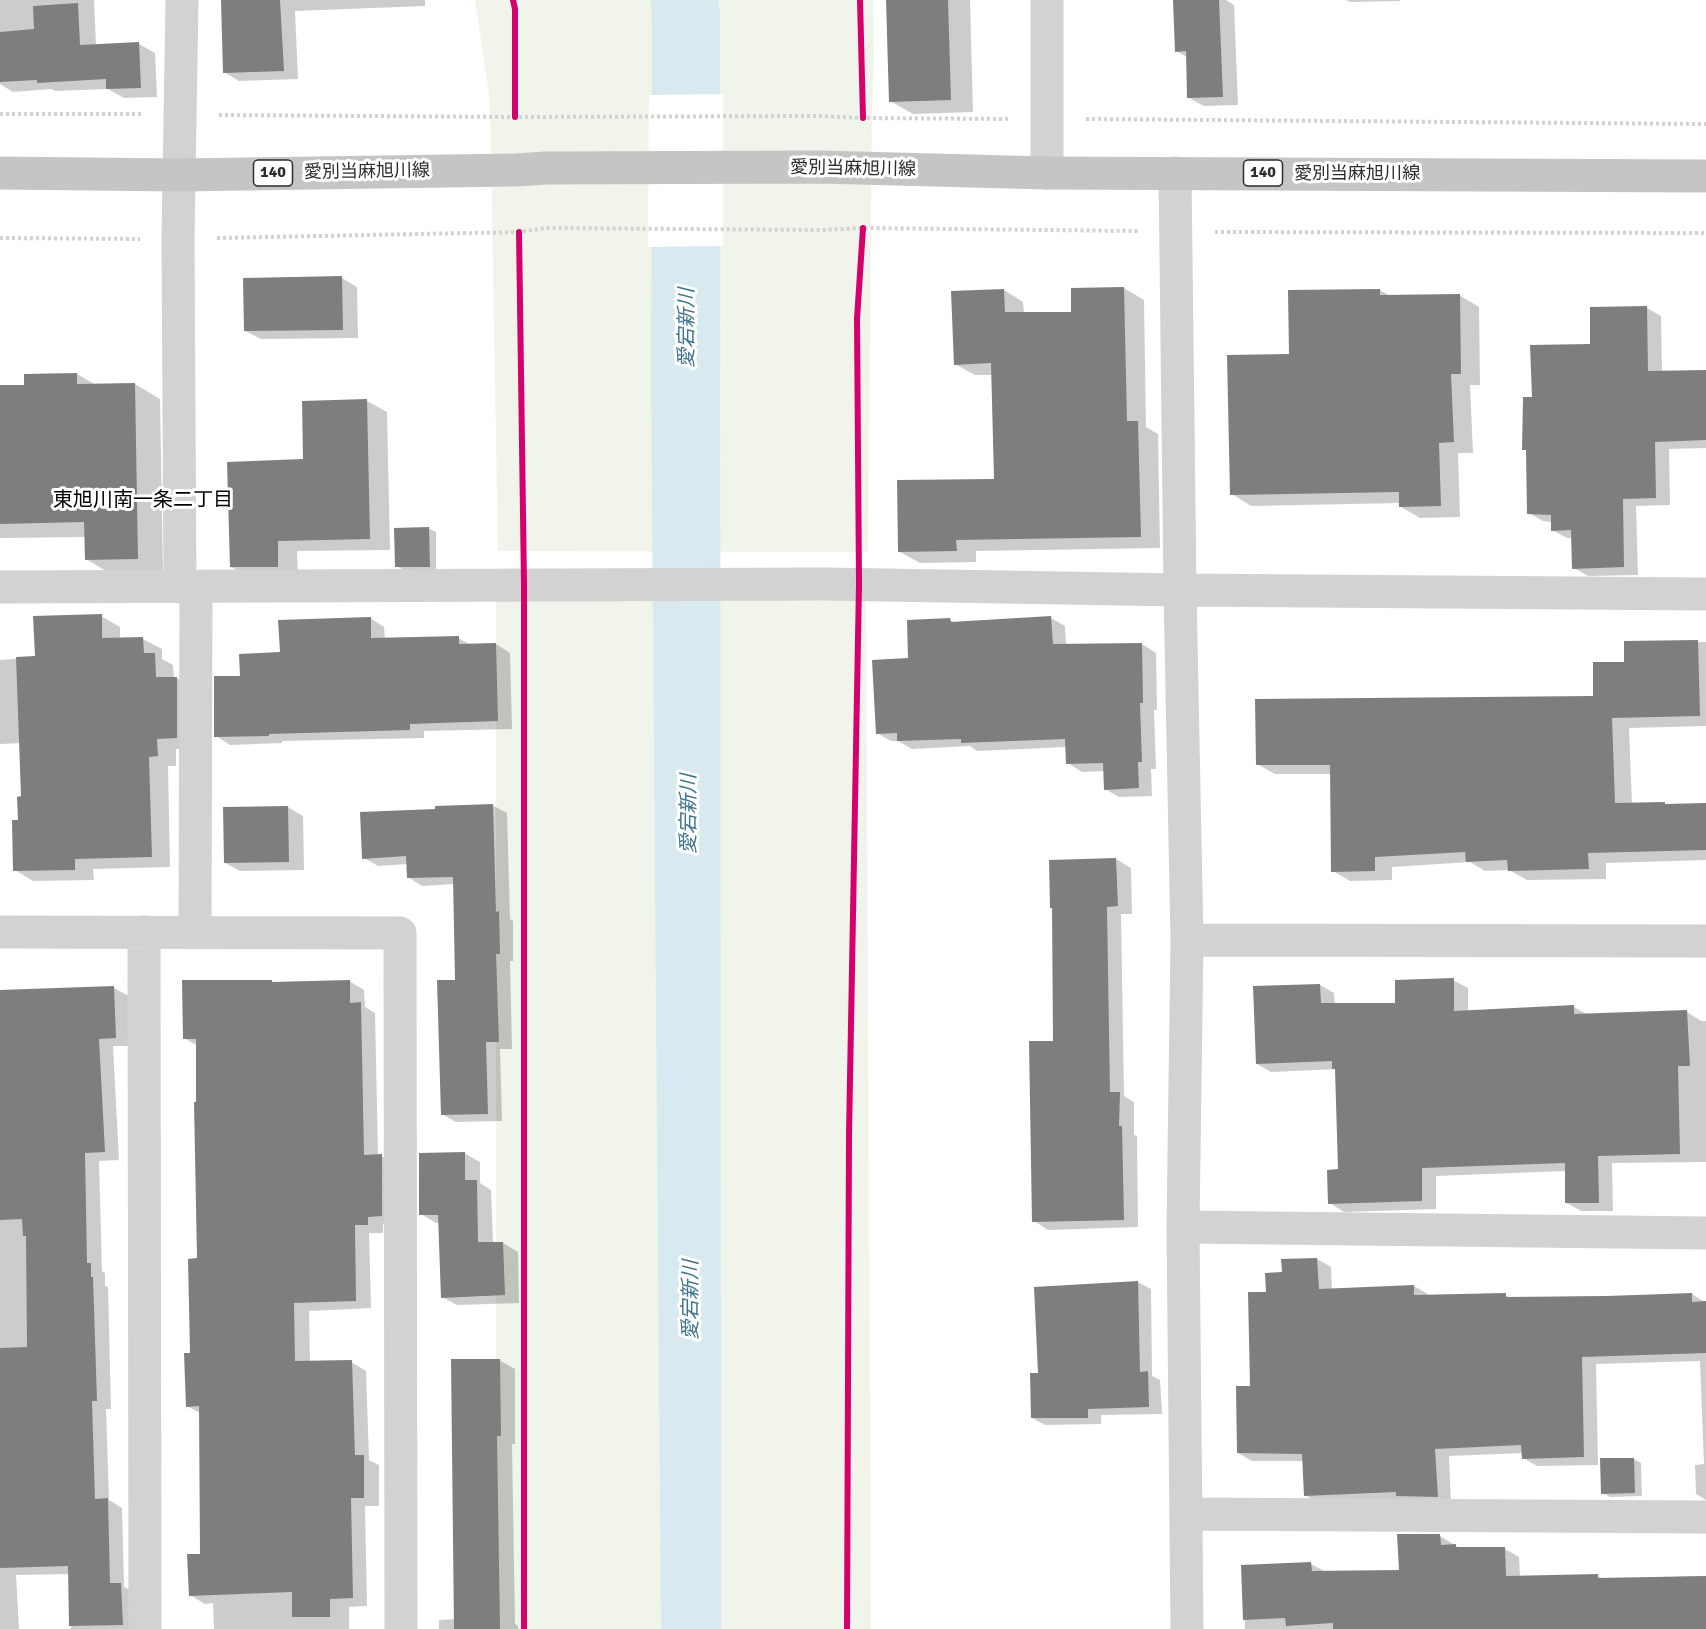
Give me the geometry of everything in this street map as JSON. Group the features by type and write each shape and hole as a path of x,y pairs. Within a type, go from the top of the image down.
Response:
{"main road":[{"name":"愛別当麻旭川線","path":"0,173 179,175 546,168 820,167 1047,173 1706,176"}],"street":[{"path":"182,0 178,239 195,932"},
{"path":"1047,0 1047,173"},
{"path":"1175,173 1187,940 1183,1227 1187,1629"},
{"path":"0,587 826,584 1180,590 1706,594"},
{"path":"0,932 400,933 401,1629"},
{"path":"144,932 144,1629"},
{"path":"1187,940 1706,941"},
{"path":"1183,1227 1706,1233"},
{"path":"1186,1514 1706,1517"}],"path":[{"path":"514,106 514,117"},
{"path":"863,106 863,118"},
{"path":"0,114 819,116 1706,124"},
{"path":"0,238 178,239 519,231 546,228 1706,233"},
{"path":"862,239 863,228"},
{"path":"519,231 520,243"}],"shaded area":[{"path":"475,0 873,0 868,552 498,551 490,101"},
{"path":"866,592 871,1629 496,1629 496,598"}],"water":[{"name":"愛宕新川","path":"651,0 718,0 720,14 721,1629 661,1629 651,383"}],"pier":[{"path":"723,94 723,246 648,247 649,95"}],"building":[{"path":"221,0 280,0 284,71 223,73"},
{"path":"886,0 948,0 951,100 889,102"},
{"path":"1173,0 1219,0 1223,97 1187,98 1186,51 1175,52"},
{"path":"78,3 80,45 139,42 141,88 106,89 106,79 37,83 37,80 0,82 0,32 34,29 33,6"},
{"path":"342,276 343,330 244,331 243,278"},
{"path":"1124,287 1127,421 1138,421 1141,537 956,540 957,551 898,552 897,480 994,479 991,363 954,365 951,291 1004,289 1005,312 1071,312 1071,288"},
{"path":"1380,289 1380,295 1460,294 1461,374 1451,374 1454,442 1439,443 1441,506 1399,507 1399,492 1230,495 1227,355 1289,354 1288,290"},
{"path":"1647,306 1648,371 1706,370 1706,440 1655,442 1656,498 1623,499 1624,567 1572,569 1571,530 1551,531 1551,515 1527,514 1526,450 1522,450 1523,397 1532,397 1530,345 1590,344 1590,307"},
{"path":"77,373 77,384 135,383 138,559 85,560 84,522 0,524 0,385 24,385 24,374"},
{"path":"367,399 370,539 278,541 278,567 230,567 227,462 303,459 302,401"},
{"path":"429,527 430,567 395,567 394,528"},
{"path":"102,614 102,638 143,637 144,653 155,653 156,677 177,677 177,738 157,739 158,756 149,757 152,857 75,859 75,870 13,871 12,820 18,820 17,797 21,796 16,657 35,656 33,616"},
{"path":"1051,616 1053,644 1142,643 1143,703 1140,703 1142,762 1138,762 1139,788 1104,790 1103,763 1066,764 1065,739 961,743 961,739 897,741 897,733 876,734 872,660 908,658 907,620 950,618 951,622"},
{"path":"371,617 371,638 459,636 459,644 496,643 498,721 410,724 410,730 214,737 214,676 240,676 239,654 280,652 278,620"},
{"path":"1698,640 1700,716 1612,718 1615,803 1706,803 1706,850 1588,853 1589,869 1508,871 1507,860 1466,862 1465,852 1375,857 1375,871 1331,872 1330,765 1256,765 1255,699 1593,696 1593,662 1624,662 1624,641"},
{"path":"493,804 496,912 499,911 500,954 496,954 499,1042 486,1042 488,1114 441,1115 437,980 455,980 453,877 407,878 406,856 362,859 360,812"},
{"path":"288,806 289,862 224,863 223,807"},
{"path":"1116,858 1118,906 1107,907 1110,1092 1120,1092 1119,1126 1122,1126 1124,1220 1032,1222 1029,1041 1053,1041 1052,908 1050,908 1049,860"},
{"path":"1454,978 1454,1011 1574,1005 1574,1014 1687,1010 1690,1066 1678,1066 1680,1154 1598,1156 1599,1203 1565,1203 1565,1163 1422,1168 1422,1201 1328,1204 1327,1170 1338,1169 1335,1069 1332,1069 1332,1061 1256,1064 1253,986 1320,984 1321,1003 1395,1003 1395,980"},
{"path":"182,980 272,980 272,982 350,980 350,1003 361,1002 364,1155 382,1154 382,1216 368,1217 368,1225 355,1225 356,1301 294,1303 295,1361 352,1360 355,1455 364,1455 364,1498 351,1498 353,1598 330,1599 330,1617 292,1617 292,1592 189,1596 187,1554 200,1554 199,1406 186,1407 184,1353 190,1353 188,1259 197,1258 194,1102 196,1102 196,1039 183,1039"},
{"path":"114,986 116,1038 99,1039 105,1152 85,1153 87,1263 91,1263 91,1277 93,1277 97,1401 92,1401 95,1499 108,1498 110,1583 121,1583 123,1625 69,1626 68,1566 0,1568 0,1348 27,1347 26,1236 23,1236 22,1219 0,1220 0,990"},
{"path":"465,1152 465,1180 477,1180 478,1242 503,1242 505,1295 441,1298 438,1215 419,1215 419,1153"},
{"path":"1317,1258 1319,1289 1414,1285 1414,1295 1506,1293 1506,1297 1692,1293 1692,1302 1706,1301 1706,1353 1582,1357 1584,1457 1522,1459 1521,1445 1435,1449 1438,1497 1396,1496 1396,1492 1304,1496 1302,1454 1237,1453 1236,1386 1250,1386 1248,1292 1266,1292 1265,1273 1282,1272 1281,1259"},
{"path":"1138,1281 1140,1372 1148,1371 1149,1407 1088,1409 1088,1418 1031,1418 1030,1373 1038,1373 1034,1287"},
{"path":"451,1359 500,1359 501,1436 497,1436 500,1629 454,1629"},
{"path":"1600,1458 1634,1458 1635,1493 1601,1494"},
{"path":"1397,1534 1440,1534 1441,1545 1456,1544 1456,1547 1505,1547 1506,1576 1598,1574 1598,1578 1706,1576 1706,1629 1333,1629 1333,1623 1286,1626 1285,1618 1243,1620 1241,1565 1311,1562 1312,1571 1399,1570"}],"cycle path":[{"path":"513,0 515,9 515,117"},
{"path":"860,0 863,118"},
{"path":"847,1629 849,1134 859,584 857,319 863,228"},
{"path":"519,232 524,585 524,1629"}],"district":[{"name":"東旭川南一条二丁目","path":"143,501"}]}
